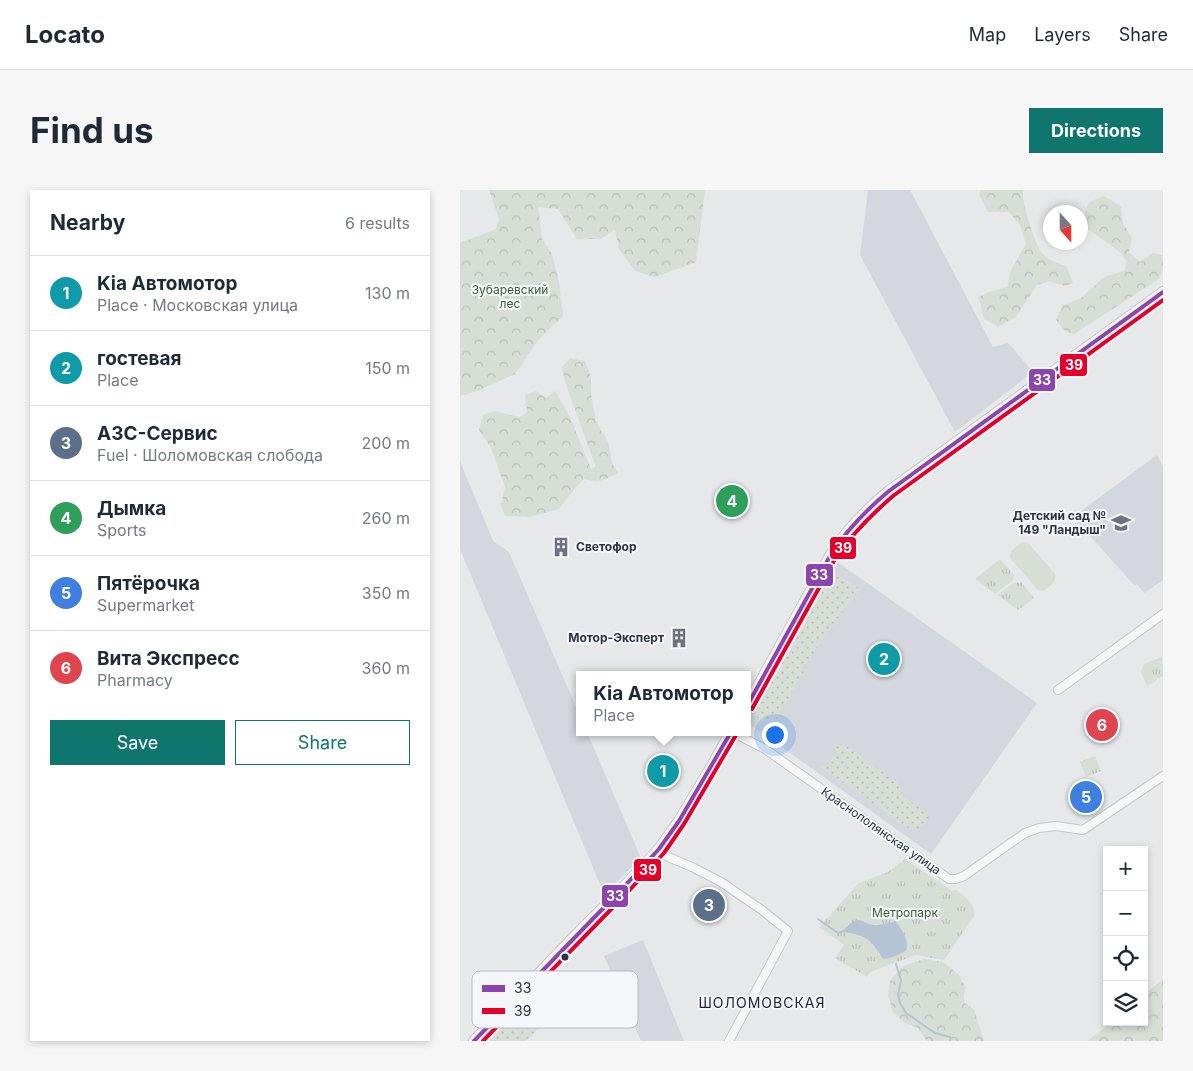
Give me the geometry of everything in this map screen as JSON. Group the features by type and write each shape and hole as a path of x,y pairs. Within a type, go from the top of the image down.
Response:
{"main road":[{"path":"751,699 838,542 857,519 889,491 1163,292"},
{"path":"541,971 620,892 659,849 679,821 730,736"},
{"path":"474,1041 486,1028"}],"street":[{"path":"1058,690 1163,614"},
{"name":"Краснополянская улица","path":"740,736 765,749 949,879 964,876 1038,828 1056,826 1083,830 1163,776"},
{"path":"659,849 666,856 721,882 762,910 788,931 729,1041"}],"shaded area":[{"path":"868,190 910,190 993,347 1008,343 1033,372 955,432 860,255"},
{"name":"Детский сад № 149 \"Ландыш\"","path":"1157,455 1163,466 1163,580 1144,593 1137,584 1135,586 1073,517"},
{"path":"460,461 493,541 509,552 576,707 576,736 589,736 641,858 604,894 460,549"},
{"path":"836,561 1037,703 931,854 751,725 751,710"},
{"path":"643,940 684,1041 641,1041 635,1028 638,1028 638,971 611,971 604,956"}],"green space":[{"name":"Зубаревский лес","path":"489,190 705,190 696,262 655,277 635,271 619,249 615,230 600,239 577,239 558,209 538,207 542,239 552,254 559,282 563,316 538,340 515,374 477,391 460,396 460,243 496,229 499,219"},
{"path":"981,190 1023,190 1026,213 1040,249 1043,254 1054,262 1067,267 1073,283 1065,286 1049,281 1037,285 1016,317 998,327 984,319 979,297 1007,287 1011,270 1026,244 1020,225 1009,212 988,212 979,194"},
{"path":"1104,196 1121,207 1123,223 1132,238 1129,252 1140,262 1152,253 1163,255 1163,271 1159,279 1074,334 1066,332 1056,320 1062,306 1081,298 1104,277 1124,271 1127,262 1121,253 1088,229 1089,202"},
{"path":"570,358 585,361 591,377 591,394 596,421 608,442 612,463 618,473 596,482 584,479 559,509 530,517 505,516 501,505 505,487 491,448 479,430 483,415 495,411 519,417 527,412 525,395 536,391 546,398 555,391 570,417 591,469 596,467 565,382 562,367"},
{"path":"1022,542 1029,544 1055,574 1054,582 1043,591 1038,590 1010,558 1011,551"},
{"path":"1000,559 1014,575 1013,580 995,594 975,579"},
{"path":"825,573 834,573 860,589 802,669 804,672 772,726 751,714"},
{"path":"1015,582 1021,582 1034,598 1018,610 997,595"},
{"path":"1162,657 1163,676 1147,686 1141,672 1144,664"},
{"path":"837,745 845,745 897,782 904,797 928,813 929,818 923,825 911,830 820,767 827,765 836,753 834,748"},
{"path":"1095,756 1101,771 1086,777 1080,762"},
{"name":"Метропарк","path":"905,859 952,891 957,890 972,904 974,916 944,960 916,955 870,972 867,977 835,958 844,945 819,927 859,883 888,872"},
{"path":"924,959 943,962 958,974 966,988 964,995 965,1003 974,1009 984,1041 927,1041 918,1028 905,1023 893,1012 888,996 890,981 903,966"},
{"path":"1163,979 1163,1041 1088,1041 1106,1026 1148,1026 1148,992"},
{"path":"495,1028 540,1028 526,1041 482,1041"}],"water":[{"path":"856,920 876,925 895,921 900,926 906,939 906,950 895,956 883,959 872,943 864,937 845,932 844,929"}],"waterway":[{"path":"818,919 838,933 844,931"},
{"path":"896,964 901,980 898,995 906,1013 935,1033 950,1037"}],"transit line":[{"name":"33","path":"751,699 830,556 864,513 889,491 1163,292"},
{"name":"39","path":"752,709 835,559 869,518 893,496 1163,300"},
{"name":"33","path":"542,971 659,849 679,821 729,736"},
{"name":"39","path":"551,971 664,853 684,824 735,736"},
{"name":"33","path":"474,1041 487,1028"},
{"name":"39","path":"483,1041 496,1028"}],"place":[{"name":"Дымка","path":"732,501"},
{"name":"Детский сад № 149 \"Ландыш\"","path":"1121,523"},
{"name":"Светофор","path":"561,547"},
{"name":"Мотор-Эксперт","path":"679,638"},
{"name":"гостевая","path":"884,659"},
{"name":"Вита Экспресс","path":"1102,725"},
{"name":"Kia Автомотор","path":"663,771"},
{"name":"Пятёрочка","path":"1086,797"},
{"name":"АЗС-Сервис","path":"709,905"}],"district":[{"name":"ШОЛОМОВСКАЯ","path":"762,1003"}]}
